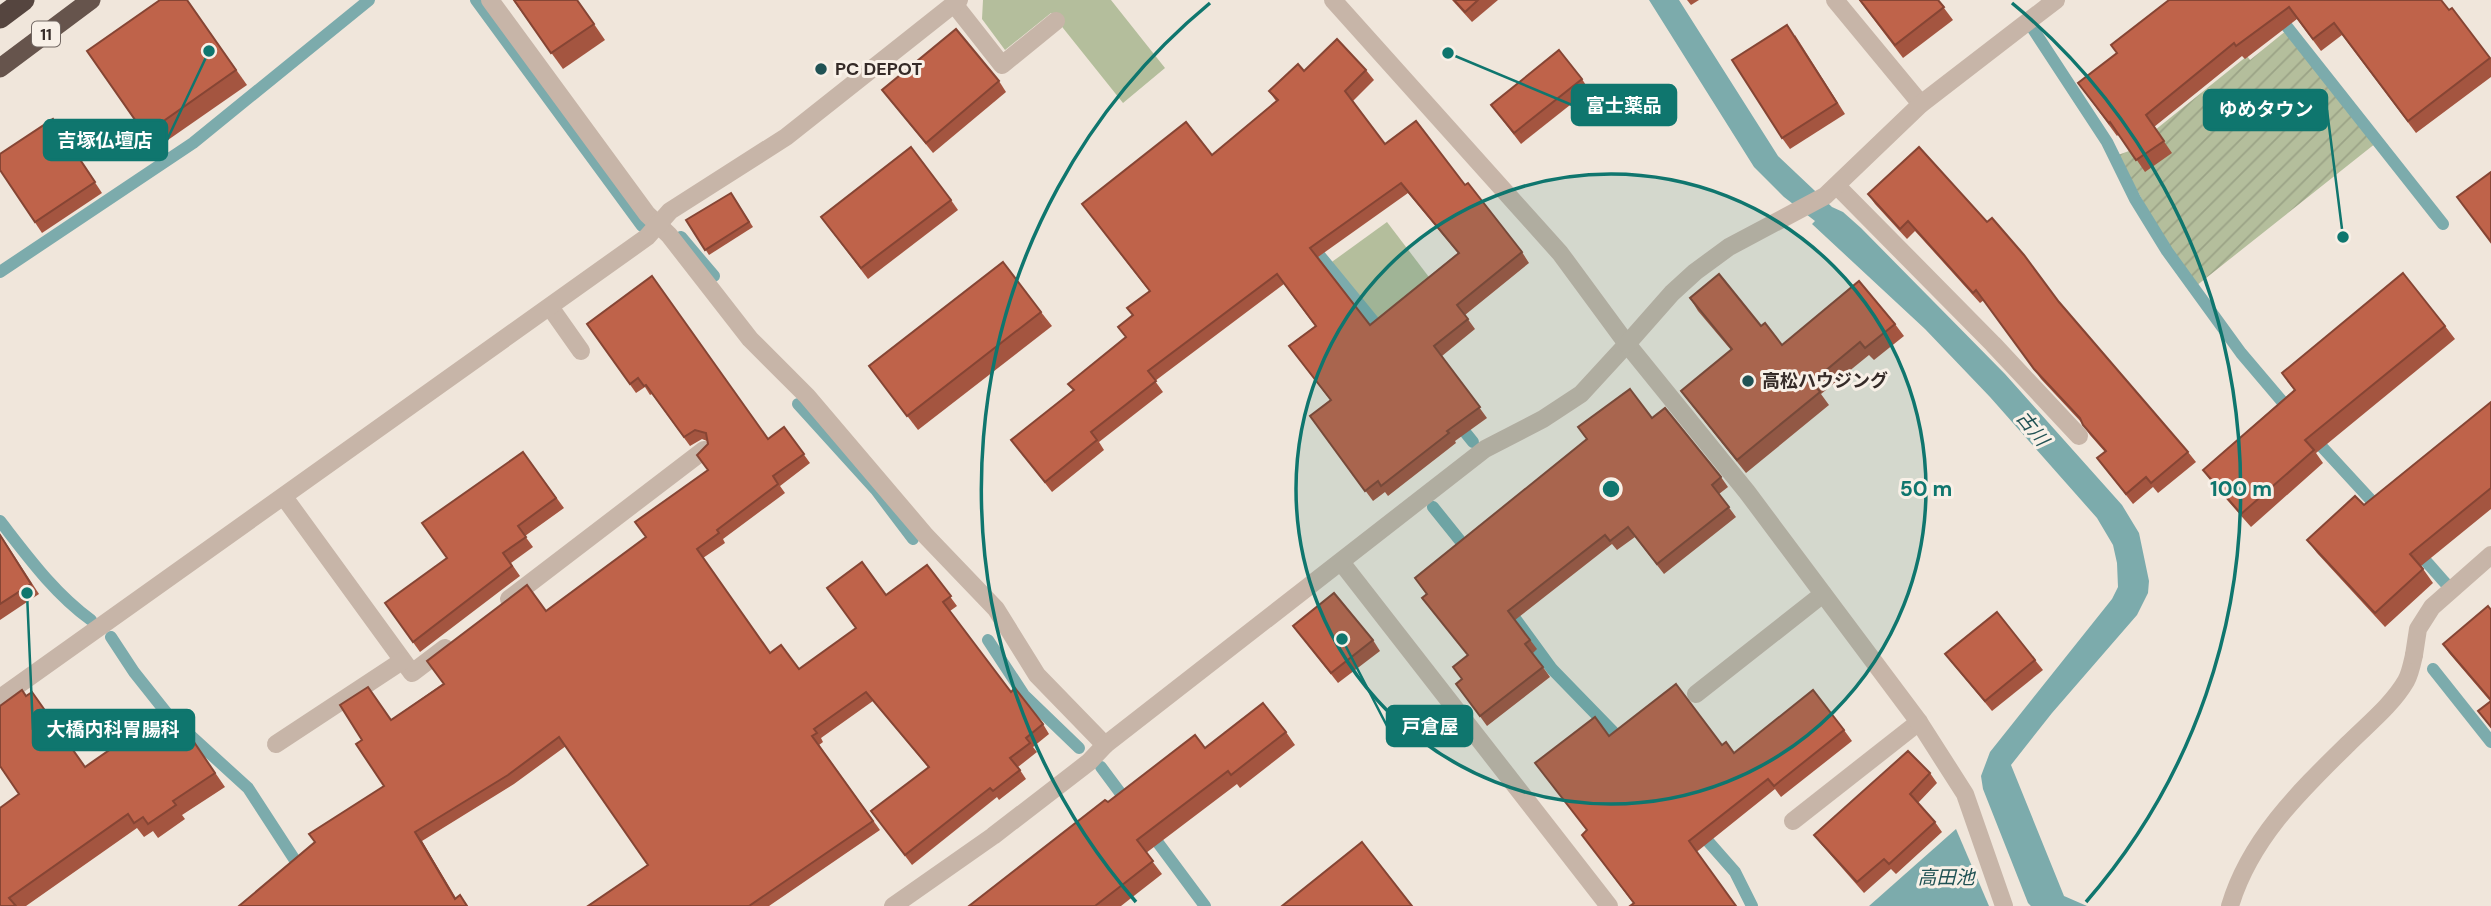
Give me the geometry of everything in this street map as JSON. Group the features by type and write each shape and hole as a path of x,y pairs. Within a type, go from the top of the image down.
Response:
{"highway":[{"path":"0,18 24,0"},
{"name":"11","path":"0,68 91,0"}],"street":[{"path":"490,0 647,214 669,235 750,339 807,396 926,536 996,609 1037,675 1105,745"},
{"path":"1333,0 1560,253 1627,344 1747,492 1919,722 1965,793 2004,906"},
{"path":"1835,0 1922,104"},
{"path":"893,906 993,836 1089,762 1105,745 1485,449 1542,419 1581,394 1672,293 1695,272 1729,247 1831,191 1922,104 2056,0"},
{"path":"0,698 647,237 670,211 786,137 956,2 1002,65 1056,21"},
{"path":"1831,191 1993,344 2079,436"},
{"path":"550,307 581,351"},
{"path":"499,607 704,450"},
{"path":"284,497 412,673 456,640"},
{"path":"2230,906 2236,887 2267,832 2303,788 2390,702 2407,680 2418,629 2432,607 2491,555"},
{"path":"1341,562 1609,906"},
{"path":"1696,694 1823,594"},
{"path":"276,744 402,661"},
{"path":"1793,821 1919,722"}],"green space":[{"path":"983,0 1111,0 1165,68 1123,103 1051,13 1005,50 982,19"},
{"path":"2287,30 2376,143 2196,286 2165,242 2118,155 2129,151 2247,56 2250,60"},
{"path":"1387,222 1435,285 1380,325 1329,264"}],"water":[{"name":"古川","path":"1649,0 1679,0 1778,156 1832,207 1843,212 1861,228 2005,374 2122,505 2139,533 2149,581 2148,593 2137,615 2011,765 2064,896 2087,906 2031,906 2028,903 1983,789 1981,776 1990,752 2112,599 2118,587 2113,545 2097,518 1990,397 1925,329 1812,224 1815,221 1784,197 1754,167"},
{"name":"高田池","path":"1956,829 1989,906 1869,906"}],"building":[{"path":"160,0 187,0 236,70 145,134 87,51"},
{"path":"514,0 577,0 594,24 551,53"},
{"path":"1454,0 1478,0 1465,12"},
{"path":"1860,0 1938,0 1944,7 1895,45"},
{"path":"2169,0 2441,0 2449,10 2452,8 2490,58 2408,121 2334,23 2313,39 2289,7 2236,46 2234,43 2146,115 2164,141 2136,160 2078,83 2117,53 2111,45"},
{"path":"1787,25 1837,103 1782,138 1732,60"},
{"path":"956,29 999,81 926,143 882,90"},
{"path":"1337,39 1366,70 1345,91 1385,144 1416,121 1465,185 1468,183 1522,252 1457,305 1468,319 1434,346 1480,407 1381,486 1378,481 1365,491 1310,416 1331,400 1289,346 1316,326 1277,274 1148,371 1156,381 1091,432 1097,440 1045,482 1011,440 1074,390 1068,384 1126,337 1118,327 1133,315 1127,308 1150,291 1082,204 1186,122 1212,155 1278,100 1269,91 1298,64 1304,71","holes":["1401,183 1459,253 1370,325 1310,248"]},
{"path":"1559,50 1582,79 1514,133 1491,105"},
{"path":"53,119 95,182 35,222 0,170 0,154"},
{"path":"911,147 951,200 861,268 821,217"},
{"path":"1919,147 1987,222 1992,218 2059,302 2188,452 2151,483 2146,477 2126,494 2097,458 2106,451 2080,418 2034,369 1976,290 1973,293 1908,221 1900,229 1868,194"},
{"path":"2491,172 2491,242 2457,197"},
{"path":"731,193 749,222 705,250 686,220"},
{"path":"1003,262 1041,312 907,416 869,366"},
{"path":"2403,273 2445,326 2305,440 2314,450 2241,514 2203,470 2295,390 2282,373"},
{"name":"高松ハウジング","path":"1719,274 1761,326 1765,323 1782,345 1859,281 1895,324 1865,348 1860,342 1812,382 1820,392 1737,460 1681,391 1732,349 1690,298"},
{"path":"652,276 768,439 784,427 804,454 773,476 778,484 717,530 719,533 697,549 770,653 781,645 799,669 856,628 827,588 862,562 886,595 927,565 951,596 943,602 1011,692 1015,688 1043,724 1026,738 1030,743 1010,758 1020,770 993,791 990,788 905,855 871,811 929,767 866,692 814,729 817,733 812,736 873,821 749,906 588,906 648,865 559,737 508,775 415,832 455,899 460,895 467,906 239,906 315,842 309,834 384,786 356,744 362,740 340,705 368,687 391,720 444,684 427,661 527,585 546,611 646,537 635,522 708,470 697,455 708,444 706,433 695,430 684,437 646,385 638,378 630,384 587,324"},
{"path":"1630,389 1652,418 1665,408 1721,477 1712,485 1729,507 1657,564 1628,527 1610,541 1605,535 1508,611 1530,640 1525,644 1543,667 1480,716 1456,684 1462,679 1453,667 1468,655 1422,598 1427,594 1415,578 1587,439 1578,427"},
{"path":"2491,402 2491,488 2410,554 2423,569 2375,613 2307,540 2355,496 2364,505"},
{"path":"523,452 556,498 518,526 526,537 503,553 512,566 413,642 385,603 447,558 422,523"},
{"path":"0,535 31,584 0,604"},
{"path":"1334,593 1373,640 1331,673 1293,626"},
{"path":"2488,606 2491,610 2491,700 2443,644"},
{"path":"1997,612 2035,660 1985,701 1945,654"},
{"path":"1676,684 1722,745 1726,742 1734,753 1813,690 1844,730 1774,786 1768,779 1689,841 1736,906 1630,906 1634,903 1582,835 1587,830 1535,763 1595,717 1609,736"},
{"path":"22,690 26,696 32,692 85,767 141,728 146,735 170,719 187,746 194,742 215,773 173,801 176,805 148,824 143,817 134,823 128,814 9,898 16,906 0,906 0,808 19,794 0,766 0,706"},
{"path":"2491,701 2491,727 2478,711"},
{"path":"1263,703 1286,732 1231,775 1228,771 1137,840 1153,861 1095,906 969,906 1105,800 1108,802 1195,735 1205,748"},
{"path":"1908,751 1930,773 1910,794 1935,822 1889,864 1884,859 1857,882 1814,835"},
{"path":"1362,842 1412,906 1282,906"}],"waterway":[{"path":"0,272 193,143 369,0"},
{"path":"476,0 642,226"},
{"path":"2266,0 2443,224"},
{"path":"2033,29 2107,142 2135,199 2167,251 2241,353 2292,413"},
{"path":"681,237 714,276"},
{"path":"1311,245 1384,334"},
{"path":"798,404 876,490 913,539"},
{"path":"1456,421 1473,442"},
{"path":"2311,435 2382,512"},
{"path":"1433,507 1470,553"},
{"path":"0,521 53,586 91,620"},
{"path":"2417,551 2447,585"},
{"path":"1506,606 1552,669 1624,743"},
{"path":"111,637 134,672 169,716 248,788 302,871"},
{"path":"988,640 1024,695 1079,748"},
{"path":"2433,669 2491,742"},
{"path":"1101,767 1130,806"},
{"path":"1699,831 1735,872 1752,906"},
{"path":"1150,832 1205,906"}],"place":[{"name":"吉塚仏壇店","path":"209,51"},
{"name":"富士薬品","path":"1448,53"},
{"name":"PC DEPOT","path":"821,69"},
{"name":"ゆめタウン","path":"2343,237"},
{"name":"高松ハウジング","path":"1748,381"},
{"name":"大橋内科胃腸科","path":"27,593"},
{"name":"戸倉屋","path":"1342,639"}]}
